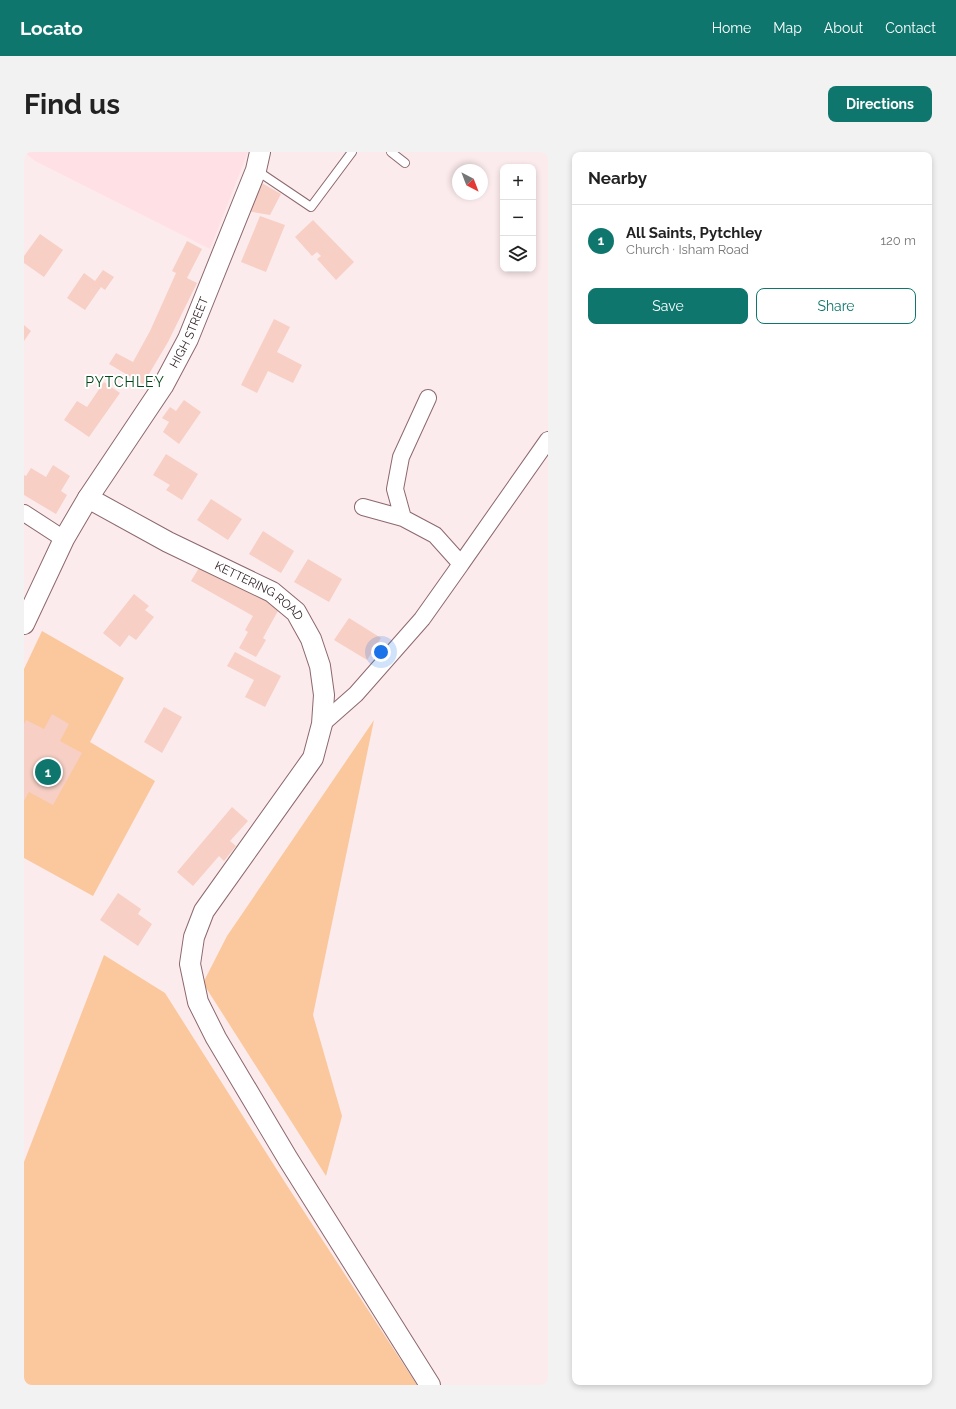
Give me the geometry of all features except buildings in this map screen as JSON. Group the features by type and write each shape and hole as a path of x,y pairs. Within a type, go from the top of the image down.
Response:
{"street":[{"name":"HIGH STREET","path":"24,624 64,540 88,498 163,386 188,339 258,161"},
{"path":"403,518 395,489 401,457 428,398"},
{"path":"322,724 356,694 422,619 548,440"},
{"name":"KETTERING ROAD","path":"88,498 168,542 272,592 296,612 312,639 320,666 324,695 322,724 313,758 204,911 194,936 190,964 198,1002 216,1038 288,1159 430,1385"},
{"path":"363,507 403,518 435,535 461,564"},
{"path":"24,513 64,540"}],"lane":[{"path":"258,161 311,207 352,152"},
{"path":"391,152 405,163"}],"shaded area":[{"path":"24,152 248,152 210,249 35,161"},
{"path":"42,631 124,678 90,742 155,781 93,896 24,858 24,669"},
{"path":"374,720 313,1015 342,1116 326,1176 203,983 227,936"},
{"path":"104,955 165,993 286,1184 417,1385 24,1385 24,1162"}],"place":[{"name":"All Saints, Pytchley","path":"48,772"}],"district":[{"name":"PYTCHLEY","path":"125,382"}]}
